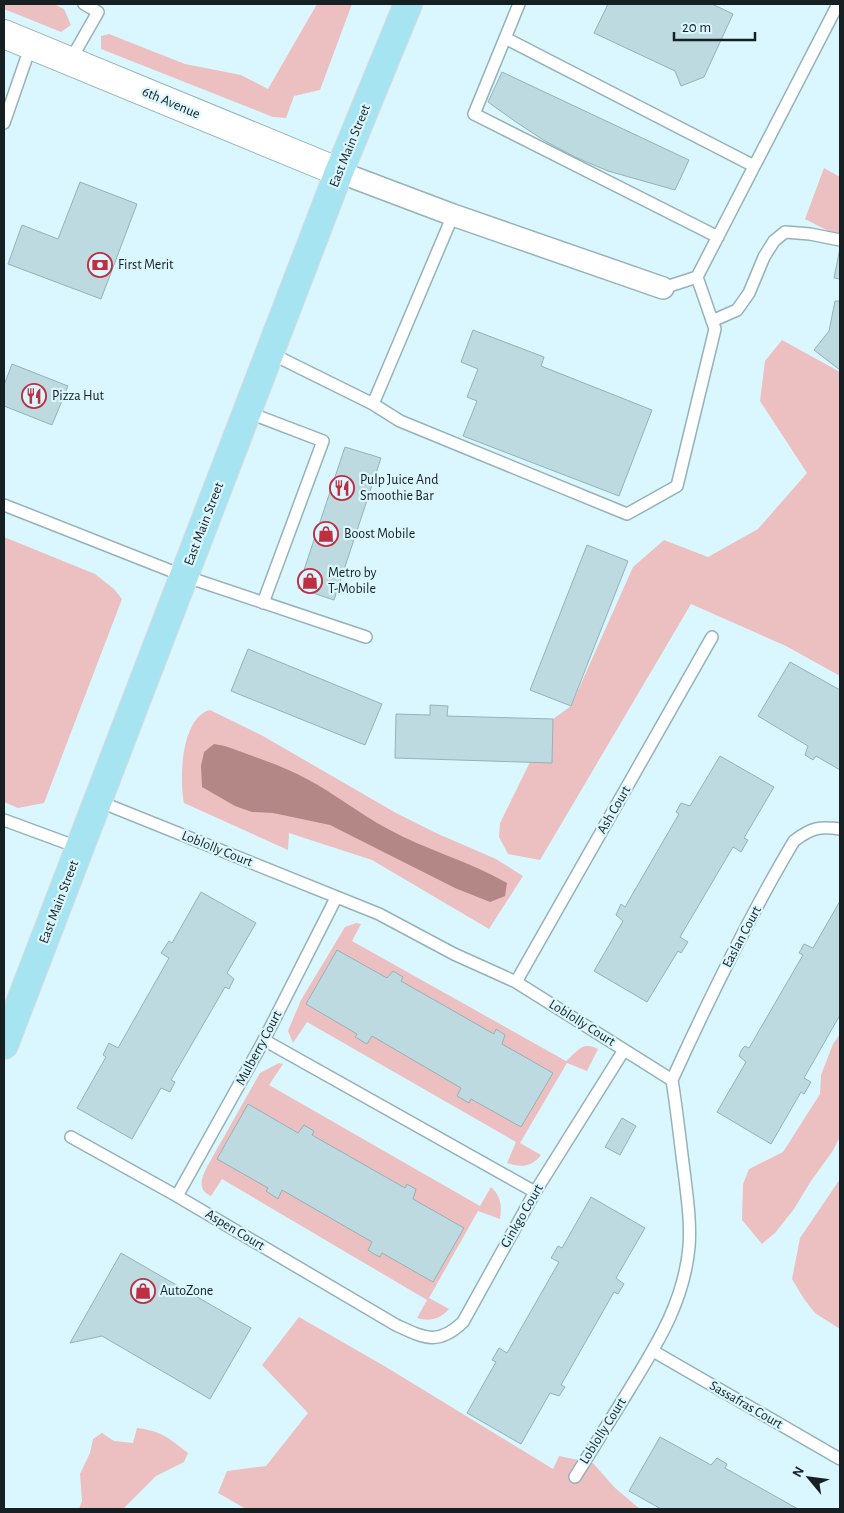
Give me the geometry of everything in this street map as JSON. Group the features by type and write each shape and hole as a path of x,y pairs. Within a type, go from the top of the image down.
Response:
{"main road":[{"name":"East Main Street","path":"4,1045 339,172 408,4"}],"street":[{"name":"6th Avenue","path":"4,34 339,172"},
{"path":"339,172 452,215 663,288"}],"lane":[{"path":"70,61 98,12 84,4"},
{"path":"519,4 474,114 718,237"},
{"path":"663,288 697,277 834,7"},
{"path":"505,38 754,166"},
{"path":"4,123 31,45"},
{"path":"373,404 452,215"},
{"path":"712,321 737,310 749,294 764,257 774,241 785,232 810,234 840,240"},
{"path":"270,353 373,404 400,421 627,514 677,486 715,329 697,277"},
{"path":"247,412 323,440 263,603"},
{"path":"4,505 184,576 366,638"},
{"name":"Ash Court","path":"516,982 712,638"},
{"name":"Loblolly Court","path":"98,801 379,914 454,954 516,982 672,1080 689,1215 689,1246 684,1275 669,1321 653,1351 575,1477"},
{"path":"4,820 80,848"},
{"name":"Easlan Court","path":"672,1080 727,963 794,841 805,833 822,827 840,829"},
{"name":"Mulberry Court","path":"177,1196 264,1040 336,898"},
{"path":"264,1040 535,1192"},
{"name":"Ginkgo Court","path":"396,1325 422,1337 436,1338 453,1332 463,1322 535,1192 624,1050"},
{"name":"Aspen Court","path":"71,1137 177,1196 396,1325"},
{"name":"Sassafras Court","path":"653,1351 840,1460"}],"shaded area":[{"path":"4,4 54,4 64,9 71,25 61,32 4,9"},
{"path":"317,4 352,4 320,90 294,96 286,118 273,117 101,49 101,36 109,34 185,64 241,75 268,89"},
{"path":"824,168 840,177 840,237 805,219"},
{"path":"782,340 840,372 840,676 786,646 691,604 540,860 508,854 499,837 500,823 530,762 552,762 553,719 571,706 633,567 664,540 708,557 758,529 807,473 760,401 765,361"},
{"path":"4,537 95,574 114,589 122,599 44,803 18,808 4,802"},
{"path":"210,710 263,736 396,813 496,859 523,876 489,929 372,860 289,833 288,850 184,803 182,765 188,736 193,724 200,715"},
{"path":"214,744 256,757 297,774 388,829 493,875 507,883 505,896 490,902 455,888 330,825 273,813 252,812 235,806 202,787 201,766 204,752"},
{"path":"356,923 361,924 352,941 566,1061 580,1048 588,1046 598,1049 587,1071 567,1063 520,1143 541,1155 534,1162 521,1166 507,1163 516,1142 307,1022 293,1043 288,1031 301,1000 345,927"},
{"path":"840,1034 840,1137 794,1209 775,1233 762,1244 742,1220 743,1184 749,1169 783,1152 820,1094 821,1075 833,1044"},
{"path":"279,1063 283,1064 269,1085 480,1206 491,1187 497,1194 501,1206 500,1219 478,1211 429,1298 449,1309 442,1315 430,1320 417,1318 427,1300 222,1179 211,1196 203,1190 202,1178 206,1169 260,1073"},
{"path":"840,1179 840,1329 815,1313 792,1279 800,1238"},
{"path":"299,1317 386,1367 553,1469 559,1456 593,1463 614,1487 640,1509 246,1509 218,1493 227,1471 266,1466 308,1413 262,1365"},
{"path":"137,1428 159,1433 175,1443 188,1453 184,1462 156,1476 123,1509 79,1509 82,1501 80,1474 90,1453 93,1439 102,1433 114,1441 133,1443"}],"building":[{"path":"608,4 712,4 733,14 704,77 681,86 675,71 594,33"},
{"path":"502,72 689,160 675,190 608,171 575,157 545,141 516,122 488,102"},
{"path":"80,182 137,204 101,299 8,264 22,225 58,239"},
{"path":"840,248 840,279 834,278"},
{"path":"835,301 840,301 840,370 814,350 829,331"},
{"path":"473,330 544,357 541,366 652,410 619,496 463,436 477,401 467,397 478,369 461,362"},
{"name":"Pizza Hut","path":"12,364 68,386 52,425 4,406 4,385"},
{"path":"345,447 381,458 334,600 298,588"},
{"path":"587,545 628,561 571,706 530,690"},
{"path":"248,649 382,704 365,745 231,691"},
{"path":"790,662 840,690 840,770 816,756 813,760 805,755 808,746 758,716"},
{"path":"430,705 448,706 447,716 553,719 552,763 395,758 396,714 430,715"},
{"path":"720,756 774,787 744,838 748,840 741,852 733,847 680,937 688,942 681,953 678,951 647,1002 594,971 623,921 616,915 621,904 625,907 679,814 676,812 681,803 690,806"},
{"path":"201,892 256,923 227,973 234,979 229,989 225,987 171,1080 175,1082 170,1092 161,1088 132,1139 77,1108 106,1057 103,1055 109,1043 118,1048 169,958 161,953 169,941 172,943"},
{"path":"840,901 840,1015 804,1078 811,1082 804,1094 801,1092 771,1144 717,1112 746,1062 739,1056 742,1049 745,1046 749,1048 803,955 799,953 804,944 813,948"},
{"path":"337,950 387,978 393,971 403,977 401,981 494,1034 496,1029 505,1035 502,1044 553,1073 521,1127 471,1099 469,1103 457,1096 461,1088 372,1036 367,1044 355,1037 357,1034 306,1004"},
{"path":"248,1104 298,1133 304,1125 314,1131 312,1135 405,1188 407,1184 416,1189 413,1199 464,1228 433,1282 382,1253 380,1257 374,1254 368,1250 372,1242 282,1190 278,1199 266,1191 268,1188 217,1159"},
{"path":"622,1118 636,1126 620,1155 605,1147"},
{"path":"591,1197 645,1228 616,1278 624,1284 618,1294 614,1292 561,1385 565,1387 559,1396 550,1393 521,1444 467,1413 496,1362 492,1360 499,1348 507,1353 559,1262 551,1258 558,1246 562,1248"},
{"name":"AutoZone","path":"121,1253 251,1328 210,1399 102,1336 70,1343"},
{"path":"660,1437 711,1465 717,1458 727,1464 725,1468 798,1509 661,1509 629,1491"}],"place":[{"name":"First Merit","path":"100,265"},
{"name":"Pizza Hut","path":"34,396"},
{"name":"Pulp Juice And Smoothie Bar","path":"342,488"},
{"name":"Boost Mobile","path":"326,534"},
{"name":"Metro by T-Mobile","path":"310,581"},
{"name":"AutoZone","path":"143,1291"}]}
